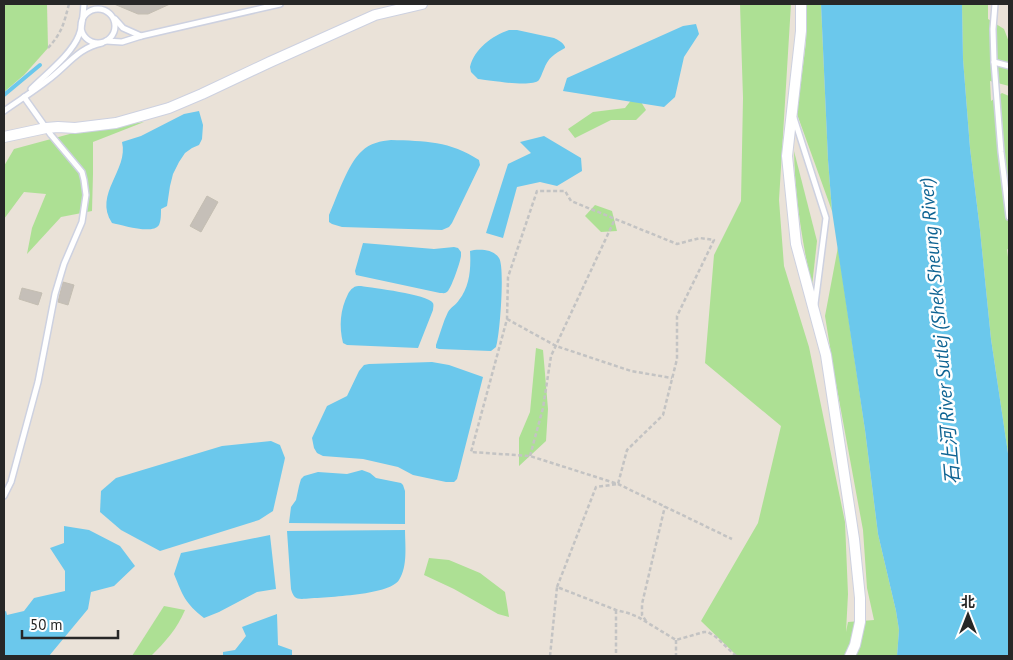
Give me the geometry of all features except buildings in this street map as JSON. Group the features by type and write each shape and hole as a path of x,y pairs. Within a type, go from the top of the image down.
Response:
{"street":[{"path":"4,137 46,128 75,128 116,123 169,108 374,15 422,4"},
{"path":"801,4 801,31 788,156 796,244 826,355 854,539 860,598 860,622 855,645 850,656"}],"lane":[{"path":"84,4 82,30 92,42 122,42 280,4"},
{"path":"98,4 123,28 141,36"},
{"path":"995,4 993,29 994,62 1001,152 1009,217"},
{"path":"4,111 49,80 83,50 93,44 104,42 111,38 115,27 110,15 98,10 88,13 71,49 24,97"},
{"path":"994,62 1009,66"},
{"path":"4,496 11,482 38,382 55,294 64,264 80,229 85,203 82,172 46,128 24,97"},
{"path":"792,112 826,218 814,311"}],"path":[{"path":"48,48 58,37 69,4"},
{"path":"618,484 627,450 663,416 676,359 676,316 714,240 700,238 677,244 571,200 565,191 537,191 508,277 507,319 471,452 530,456 618,484 732,538"},
{"path":"530,456 543,408 551,356 615,219"},
{"path":"507,319 556,346 631,371 672,378"},
{"path":"550,656 557,587 596,487 618,484"},
{"path":"647,622 642,615 642,604 665,506"},
{"path":"557,587 628,613 676,640 708,632 736,656"},
{"path":"616,610 616,656"},
{"path":"676,640 676,656"}],"green space":[{"path":"4,4 47,4 48,48 24,75 4,92"},
{"path":"740,4 791,4 779,200 784,266 809,347 845,522 848,594 846,632 848,622 874,620 867,588 863,530 825,316 838,247 878,534 899,630 897,656 737,656 701,621 758,523 781,426 705,363 714,255 741,201 743,98"},
{"path":"807,4 821,4 832,211 797,114 806,42"},
{"path":"962,4 988,4 988,19 1004,29 1009,42 1009,86 990,81 991,101 1002,93 1009,96 1009,250 1007,249 1009,265 1009,460 991,339 970,148 963,59"},
{"path":"636,94 646,110 636,120 611,120 575,138 568,129 593,112 625,108"},
{"path":"144,122 93,142 92,211 61,217 27,254 32,228 46,194 24,192 4,219 4,166 14,149 77,132"},
{"path":"794,151 817,241 812,286 800,219"},
{"path":"595,205 612,211 617,231 601,232 585,216"},
{"path":"536,348 543,350 548,409 546,441 519,466 519,438 530,412"},
{"path":"429,558 449,560 480,573 505,592 509,617 498,614 454,589 424,575"},
{"path":"164,606 185,610 171,634 151,656 132,656"}],"water":[{"name":"石上河 River Sutlej (Shek Sheung River)","path":"821,4 962,4 963,59 970,148 991,339 1009,460 1009,656 897,656 899,630 878,534 865,430 832,211"},
{"path":"696,24 699,34 684,57 675,97 664,107 563,91 567,78 683,26"},
{"path":"509,30 554,38 562,42 565,48 550,59 539,80 535,82 500,82 478,79 471,72 470,67 475,54 490,40"},
{"path":"199,111 203,125 202,139 199,145 185,153 173,174 167,206 161,209 159,225 156,228 144,229 112,223 107,212 107,202 121,162 122,142 141,136 184,114"},
{"path":"544,136 581,158 582,171 557,186 540,182 517,187 503,238 486,233 508,164 531,153 520,142"},
{"path":"391,140 437,143 458,149 479,160 480,165 449,227 442,230 342,227 329,222 329,215 339,190 357,156 372,144"},
{"path":"363,243 434,249 454,247 458,248 461,256 450,288 446,293 440,293 356,275 355,271"},
{"path":"485,250 497,255 501,264 501,301 496,347 491,351 436,348 448,312 458,302 466,289 470,270 470,251"},
{"path":"356,286 411,294 433,303 433,310 418,348 347,345 343,343 341,324 343,306 351,290"},
{"path":"432,362 449,365 483,377 457,479 454,482 413,475 398,467 363,459 323,456 317,453 312,438 327,406 347,396 364,365"},
{"path":"271,441 280,445 285,458 273,511 259,520 160,551 121,530 100,512 101,491 116,478 222,446"},
{"path":"362,470 376,478 403,485 405,491 405,524 289,523 291,507 296,500 301,479 304,476 318,472 347,474"},
{"path":"64,526 89,530 120,546 135,566 114,586 91,592 88,609 49,656 4,656 4,612 6,611 7,615 24,611 34,598 65,591 65,571 50,548 64,543"},
{"path":"405,530 404,568 399,580 393,585 369,593 302,599 296,598 294,595 291,589 287,531"},
{"path":"270,535 276,589 257,592 204,618 193,608 182,594 174,574 181,553"},
{"path":"277,614 278,645 292,650 292,656 223,656 223,652 235,650 246,636 242,627"}],"waterway":[{"path":"4,95 40,65"}]}
